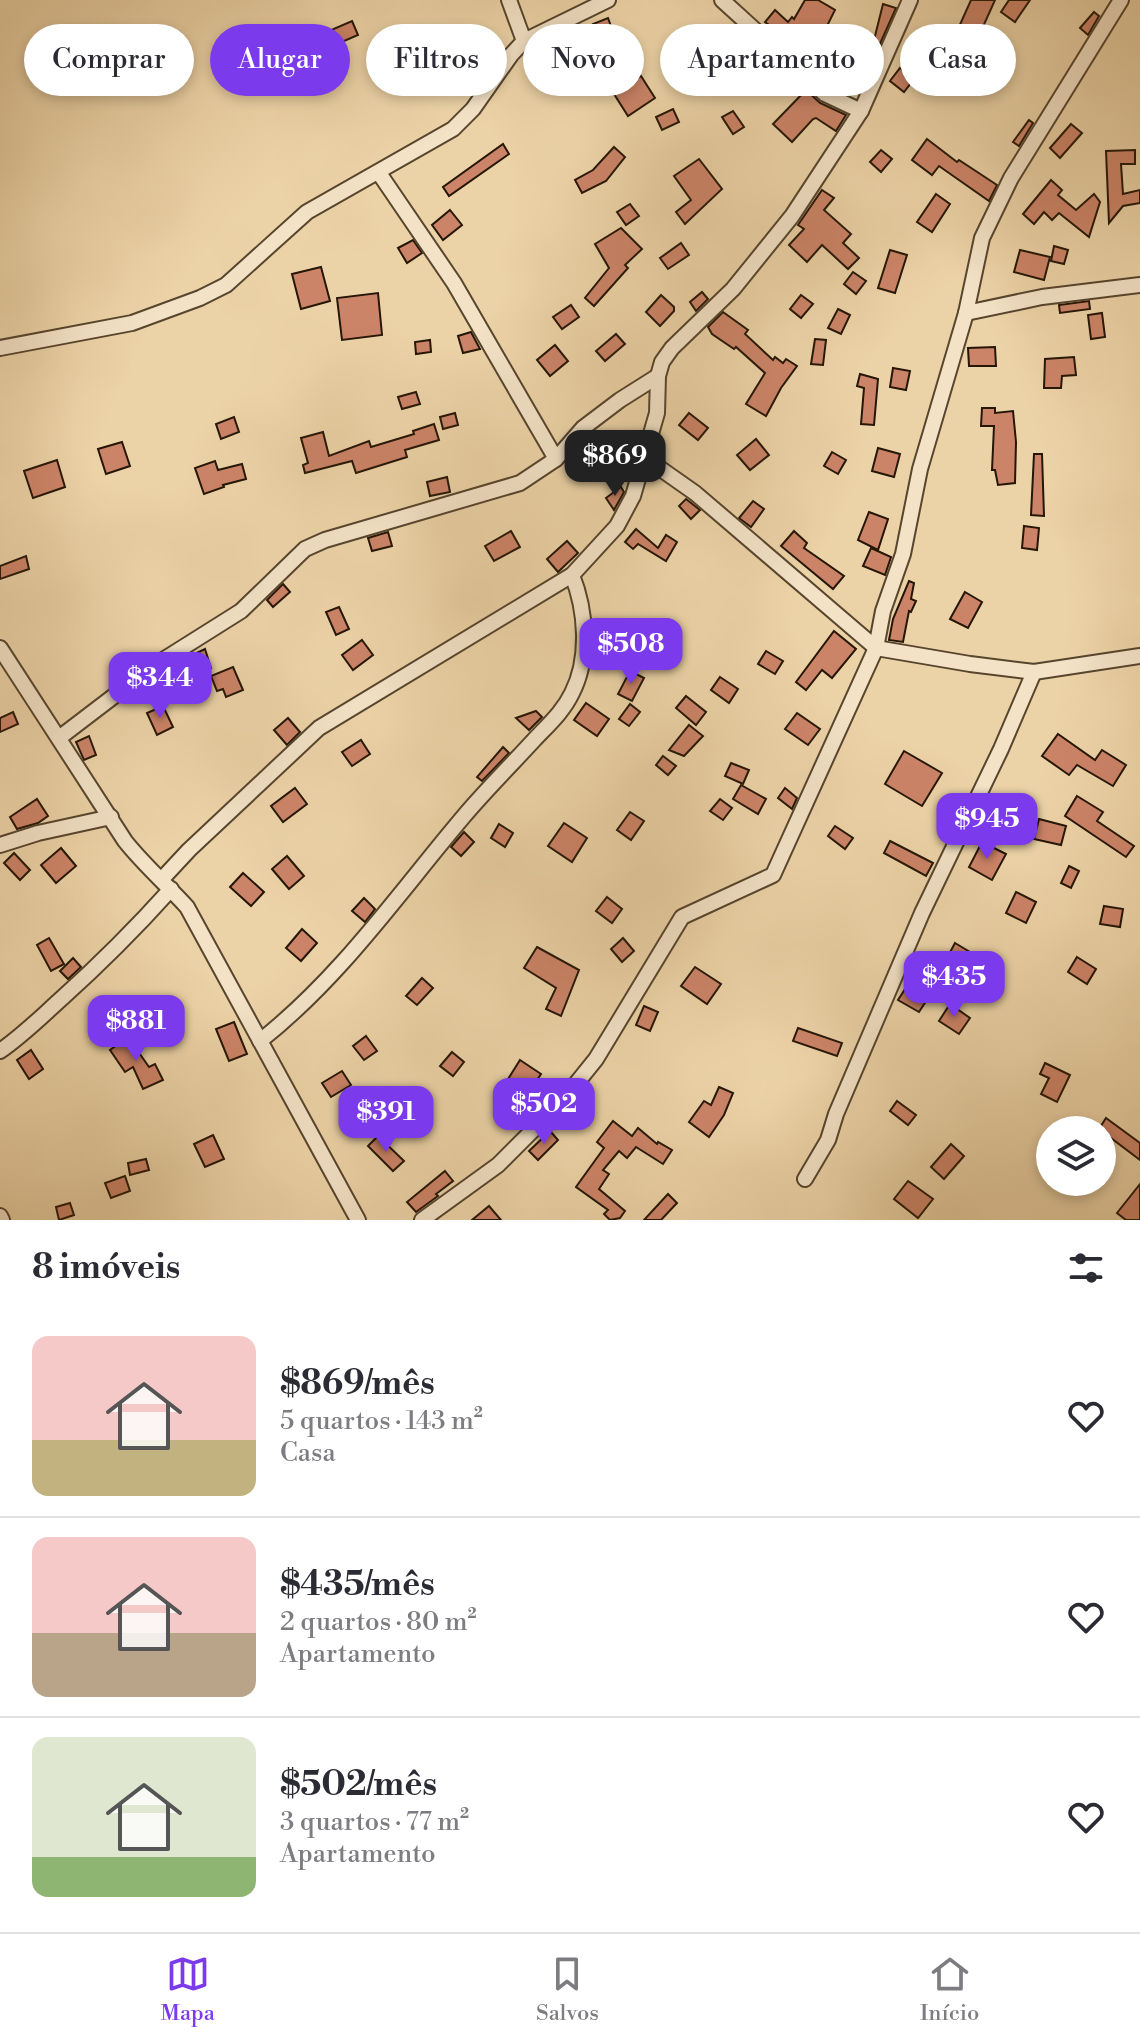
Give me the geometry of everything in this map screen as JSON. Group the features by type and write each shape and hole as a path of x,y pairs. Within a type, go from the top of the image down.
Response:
{"street":[{"path":"509,0 523,38"},
{"path":"559,24 608,0"},
{"path":"722,0 825,94 861,111"},
{"path":"0,1051 17,1040 141,923 189,850 319,728 572,575 625,515 657,413 658,376 662,362 672,348 733,289 792,216 861,111 910,0"},
{"path":"422,1220 498,1165 563,1100 596,1059 682,917 773,875 876,648 883,611 903,554 920,469 966,313 982,238 996,205 1121,0"},
{"path":"0,348 132,323 226,285 307,212 453,129 473,109 523,42"},
{"path":"379,173 454,283 556,459"},
{"path":"966,313 1042,297 1140,285"},
{"path":"59,738 152,667 241,611 305,549 325,540 520,483 556,459 583,428 658,376"},
{"path":"644,461 695,493 876,648 1034,672 1140,656"},
{"path":"260,1041 289,1018 347,960 465,815 561,712 574,691 583,660 582,600 572,575"},
{"path":"0,648 125,841 187,907 358,1220"},
{"path":"805,1179 828,1140 836,1114 922,913 1001,749 1034,672"},
{"path":"0,845 111,817"}],"building":[{"path":"805,0 818,0 835,10 828,24 765,22 775,10 788,22 792,17 794,19"},
{"path":"971,0 995,0 984,24 960,24"},
{"path":"1009,0 1030,0 1015,22 1001,12"},
{"path":"883,4 896,8 884,35 884,24 878,24"},
{"path":"1094,12 1099,16 1088,35 1080,28"},
{"path":"608,18 610,24 593,24"},
{"path":"352,21 358,35 350,38 350,24 345,24"},
{"path":"900,68 900,89 890,81"},
{"path":"644,81 655,98 628,116 615,96 644,96"},
{"path":"800,96 812,96 846,115 836,131 813,119 792,142 773,124"},
{"path":"673,109 679,122 662,130 656,117"},
{"path":"733,111 744,127 733,134 722,117"},
{"path":"1029,120 1033,123 1019,146 1013,142"},
{"path":"1071,124 1082,133 1060,158 1050,148"},
{"path":"927,139 957,162 959,160 997,185 989,201 939,166 932,175 912,160"},
{"path":"503,144 509,154 449,196 443,187"},
{"path":"614,147 625,157 606,181 582,193 575,180 593,170"},
{"path":"881,150 892,159 881,172 870,162"},
{"path":"1135,150 1135,164 1121,164 1123,194 1140,190 1140,203 1123,206 1109,223 1106,151"},
{"path":"699,159 722,189 685,224 676,212 691,200 674,176"},
{"path":"1051,180 1062,190 1058,195 1076,210 1094,194 1100,202 1089,237 1059,213 1052,220 1044,212 1034,224 1023,214"},
{"path":"822,190 834,198 824,210 851,234 843,243 859,258 848,269 822,245 807,262 789,245 804,229 798,225"},
{"path":"936,194 950,204 932,232 917,222"},
{"path":"630,204 639,216 626,225 617,212"},
{"path":"450,210 462,225 443,240 432,225"},
{"path":"621,228 642,249 625,265 628,268 594,306 585,298 609,268 595,244"},
{"path":"413,240 422,253 407,263 398,248"},
{"path":"681,243 689,255 668,269 660,258"},
{"path":"1054,246 1068,250 1064,264 1051,261"},
{"path":"890,250 907,255 895,293 878,288"},
{"path":"1020,250 1050,257 1044,280 1014,272"},
{"path":"321,267 330,301 301,309 292,274"},
{"path":"853,272 866,281 856,294 844,284"},
{"path":"702,292 708,299 696,311 690,302"},
{"path":"378,293 382,335 342,340 337,298"},
{"path":"661,295 674,307 674,311 660,326 646,312"},
{"path":"801,295 813,304 801,318 790,309"},
{"path":"1089,301 1090,309 1060,313 1059,305"},
{"path":"571,305 579,317 562,329 553,317"},
{"path":"838,309 850,315 841,334 828,328"},
{"path":"723,312 748,330 745,334 773,360 775,357 783,363 786,359 797,366 766,416 746,404 765,373 736,347 734,349 712,334 708,327"},
{"path":"1102,313 1105,337 1091,339 1088,315"},
{"path":"471,332 480,349 463,353 458,336"},
{"path":"616,334 625,344 605,361 596,351"},
{"path":"815,339 826,340 823,365 811,364"},
{"path":"430,340 431,352 416,354 415,342"},
{"path":"555,345 568,361 550,376 537,360"},
{"path":"995,347 996,366 969,366 968,348"},
{"path":"1074,357 1076,375 1062,376 1061,388 1044,388 1045,359"},
{"path":"893,368 910,371 906,390 890,387"},
{"path":"860,374 878,379 874,425 861,424 864,388 857,386"},
{"path":"416,392 420,404 402,409 398,397"},
{"path":"982,408 995,408 995,413 1013,411 1015,483 998,485 995,470 992,470 994,426 981,426"},
{"path":"455,413 458,425 443,429 440,417"},
{"path":"689,413 708,428 698,440 679,425"},
{"path":"234,417 239,432 221,439 216,424"},
{"path":"434,424 439,440 405,450 407,457 356,473 352,461 305,473 303,465 308,463 301,438 323,432 329,456 369,441 371,447 414,434 413,431"},
{"path":"594,437 607,450 633,460 627,476 609,469 585,447"},
{"path":"756,439 769,455 750,470 737,455"},
{"path":"122,442 130,466 106,474 98,449"},
{"path":"878,448 900,454 894,477 872,471"},
{"path":"832,452 846,460 838,474 824,466"},
{"path":"1034,454 1042,454 1044,516 1031,515"},
{"path":"57,460 65,487 33,498 24,471"},
{"path":"215,461 218,470 242,464 246,479 204,494 195,468"},
{"path":"447,477 450,492 430,496 427,482"},
{"path":"621,487 624,492 614,510 606,498"},
{"path":"686,499 700,510 691,519 679,506"},
{"path":"753,501 764,509 751,527 739,518"},
{"path":"869,512 888,519 878,550 858,540"},
{"path":"1024,526 1039,528 1037,550 1022,548"},
{"path":"636,529 658,548 666,535 677,542 666,561 638,544 633,549 625,542"},
{"path":"511,531 520,547 494,561 485,546"},
{"path":"794,531 807,543 804,548 844,576 833,589 781,546"},
{"path":"388,532 392,546 372,551 368,538"},
{"path":"567,541 578,553 558,572 547,559"},
{"path":"871,548 891,557 885,575 863,566"},
{"path":"26,556 29,569 0,579 0,566"},
{"path":"909,581 914,583 911,599 916,601 909,611 903,642 889,640 893,619"},
{"path":"283,584 290,592 273,607 267,600"},
{"path":"965,592 982,602 968,628 950,619"},
{"path":"339,607 349,629 336,635 326,612"},
{"path":"834,631 856,649 832,678 822,670 806,690 796,682"},
{"path":"362,640 373,655 353,670 342,655"},
{"path":"205,649 211,668 184,676 180,661"},
{"path":"766,651 783,661 775,674 758,664"},
{"path":"233,667 243,690 226,697 223,689 217,691 211,676"},
{"path":"630,671 644,678 632,701 618,694"},
{"path":"720,677 738,689 729,703 711,690"},
{"path":"686,696 706,712 696,725 676,708"},
{"path":"586,703 609,719 597,736 574,720"},
{"path":"630,704 640,712 629,726 619,719"},
{"path":"163,706 173,727 157,735 147,713"},
{"path":"536,711 542,717 529,730 516,718"},
{"path":"13,712 18,724 0,732 0,718"},
{"path":"797,713 820,729 808,745 785,729"},
{"path":"288,718 300,732 287,745 274,730"},
{"path":"689,725 703,736 684,756 669,750"},
{"path":"1058,734 1095,760 1102,750 1126,765 1113,786 1077,765 1069,775 1042,756"},
{"path":"89,736 96,755 84,760 76,742"},
{"path":"361,740 370,754 352,766 342,752"},
{"path":"503,747 509,753 482,781 477,777"},
{"path":"904,751 942,773 922,806 885,784"},
{"path":"663,756 676,766 668,775 656,765"},
{"path":"731,763 749,770 743,784 725,776"},
{"path":"741,785 766,799 758,814 733,799"},
{"path":"295,788 307,804 283,822 271,806"},
{"path":"785,788 797,798 792,809 778,798"},
{"path":"1077,796 1103,812 1097,821 1134,846 1126,857 1065,816"},
{"path":"37,799 48,816 38,823 17,829 10,817"},
{"path":"720,799 732,808 723,820 710,811"},
{"path":"630,812 644,821 631,840 617,830"},
{"path":"1039,819 1066,826 1061,845 1034,839"},
{"path":"564,823 587,838 572,862 548,846"},
{"path":"499,824 513,833 505,847 491,838"},
{"path":"835,826 853,838 845,849 828,836"},
{"path":"464,832 474,842 461,856 451,847"},
{"path":"890,841 933,863 926,876 884,853"},
{"path":"982,842 1006,854 992,880 969,867"},
{"path":"61,848 76,866 56,883 41,865"},
{"path":"14,853 30,870 20,880 4,863"},
{"path":"287,856 304,876 289,889 272,869"},
{"path":"1069,866 1079,871 1071,888 1061,883"},
{"path":"243,873 264,892 251,906 230,887"},
{"path":"1016,892 1036,902 1026,923 1006,913"},
{"path":"607,897 622,909 612,923 596,911"},
{"path":"364,898 375,909 365,922 352,911"},
{"path":"1104,906 1123,909 1120,927 1100,924"},
{"path":"302,929 317,943 301,961 286,948"},
{"path":"49,938 64,964 51,971 37,945"},
{"path":"623,938 634,951 622,962 611,949"},
{"path":"955,943 980,958 972,970 948,956"},
{"path":"537,947 579,970 561,1016 546,1009 556,988 524,968"},
{"path":"1077,957 1096,969 1087,984 1068,972"},
{"path":"73,958 81,967 68,979 60,971"},
{"path":"695,967 721,984 707,1004 681,986"},
{"path":"422,978 433,988 417,1005 406,996"},
{"path":"909,983 930,995 919,1012 898,1000"},
{"path":"950,1004 970,1018 959,1034 939,1021"},
{"path":"644,1006 658,1012 650,1031 636,1025"},
{"path":"234,1022 247,1054 229,1061 216,1029"},
{"path":"798,1028 842,1043 837,1056 793,1041"},
{"path":"366,1036 377,1051 364,1060 353,1046"},
{"path":"128,1037 149,1067 155,1064 163,1080 143,1089 133,1067 125,1072 110,1050"},
{"path":"31,1050 43,1069 29,1079 17,1060"},
{"path":"452,1052 464,1062 453,1076 440,1066"},
{"path":"520,1060 541,1074 526,1097 505,1084"},
{"path":"1045,1063 1070,1075 1057,1102 1041,1094 1049,1078 1040,1074"},
{"path":"342,1071 351,1085 331,1097 322,1083"},
{"path":"719,1087 733,1093 724,1115 709,1137 689,1122 704,1101 711,1105"},
{"path":"897,1101 916,1115 908,1125 890,1111"},
{"path":"613,1121 632,1136 638,1128 657,1144 672,1150 663,1164 636,1147 627,1158 619,1151 603,1170 609,1174 599,1189 625,1211 620,1218 610,1220 604,1214 608,1210 576,1187 604,1148 597,1142"},
{"path":"1116,1125 1140,1143 1140,1160 1116,1142"},
{"path":"550,1131 558,1140 538,1160 529,1151"},
{"path":"213,1135 224,1159 205,1167 194,1144"},
{"path":"378,1136 404,1161 393,1171 368,1146"},
{"path":"951,1144 964,1156 944,1179 931,1167"},
{"path":"146,1159 149,1170 130,1175 128,1163"},
{"path":"445,1171 453,1181 416,1212 407,1202"},
{"path":"125,1176 130,1191 111,1198 105,1183"},
{"path":"908,1181 933,1199 918,1218 894,1199"},
{"path":"1140,1184 1140,1220 1126,1220 1117,1213"},
{"path":"668,1194 677,1203 661,1220 644,1220"},
{"path":"70,1203 74,1215 59,1220 56,1207"},
{"path":"489,1206 501,1220 472,1220"}]}
